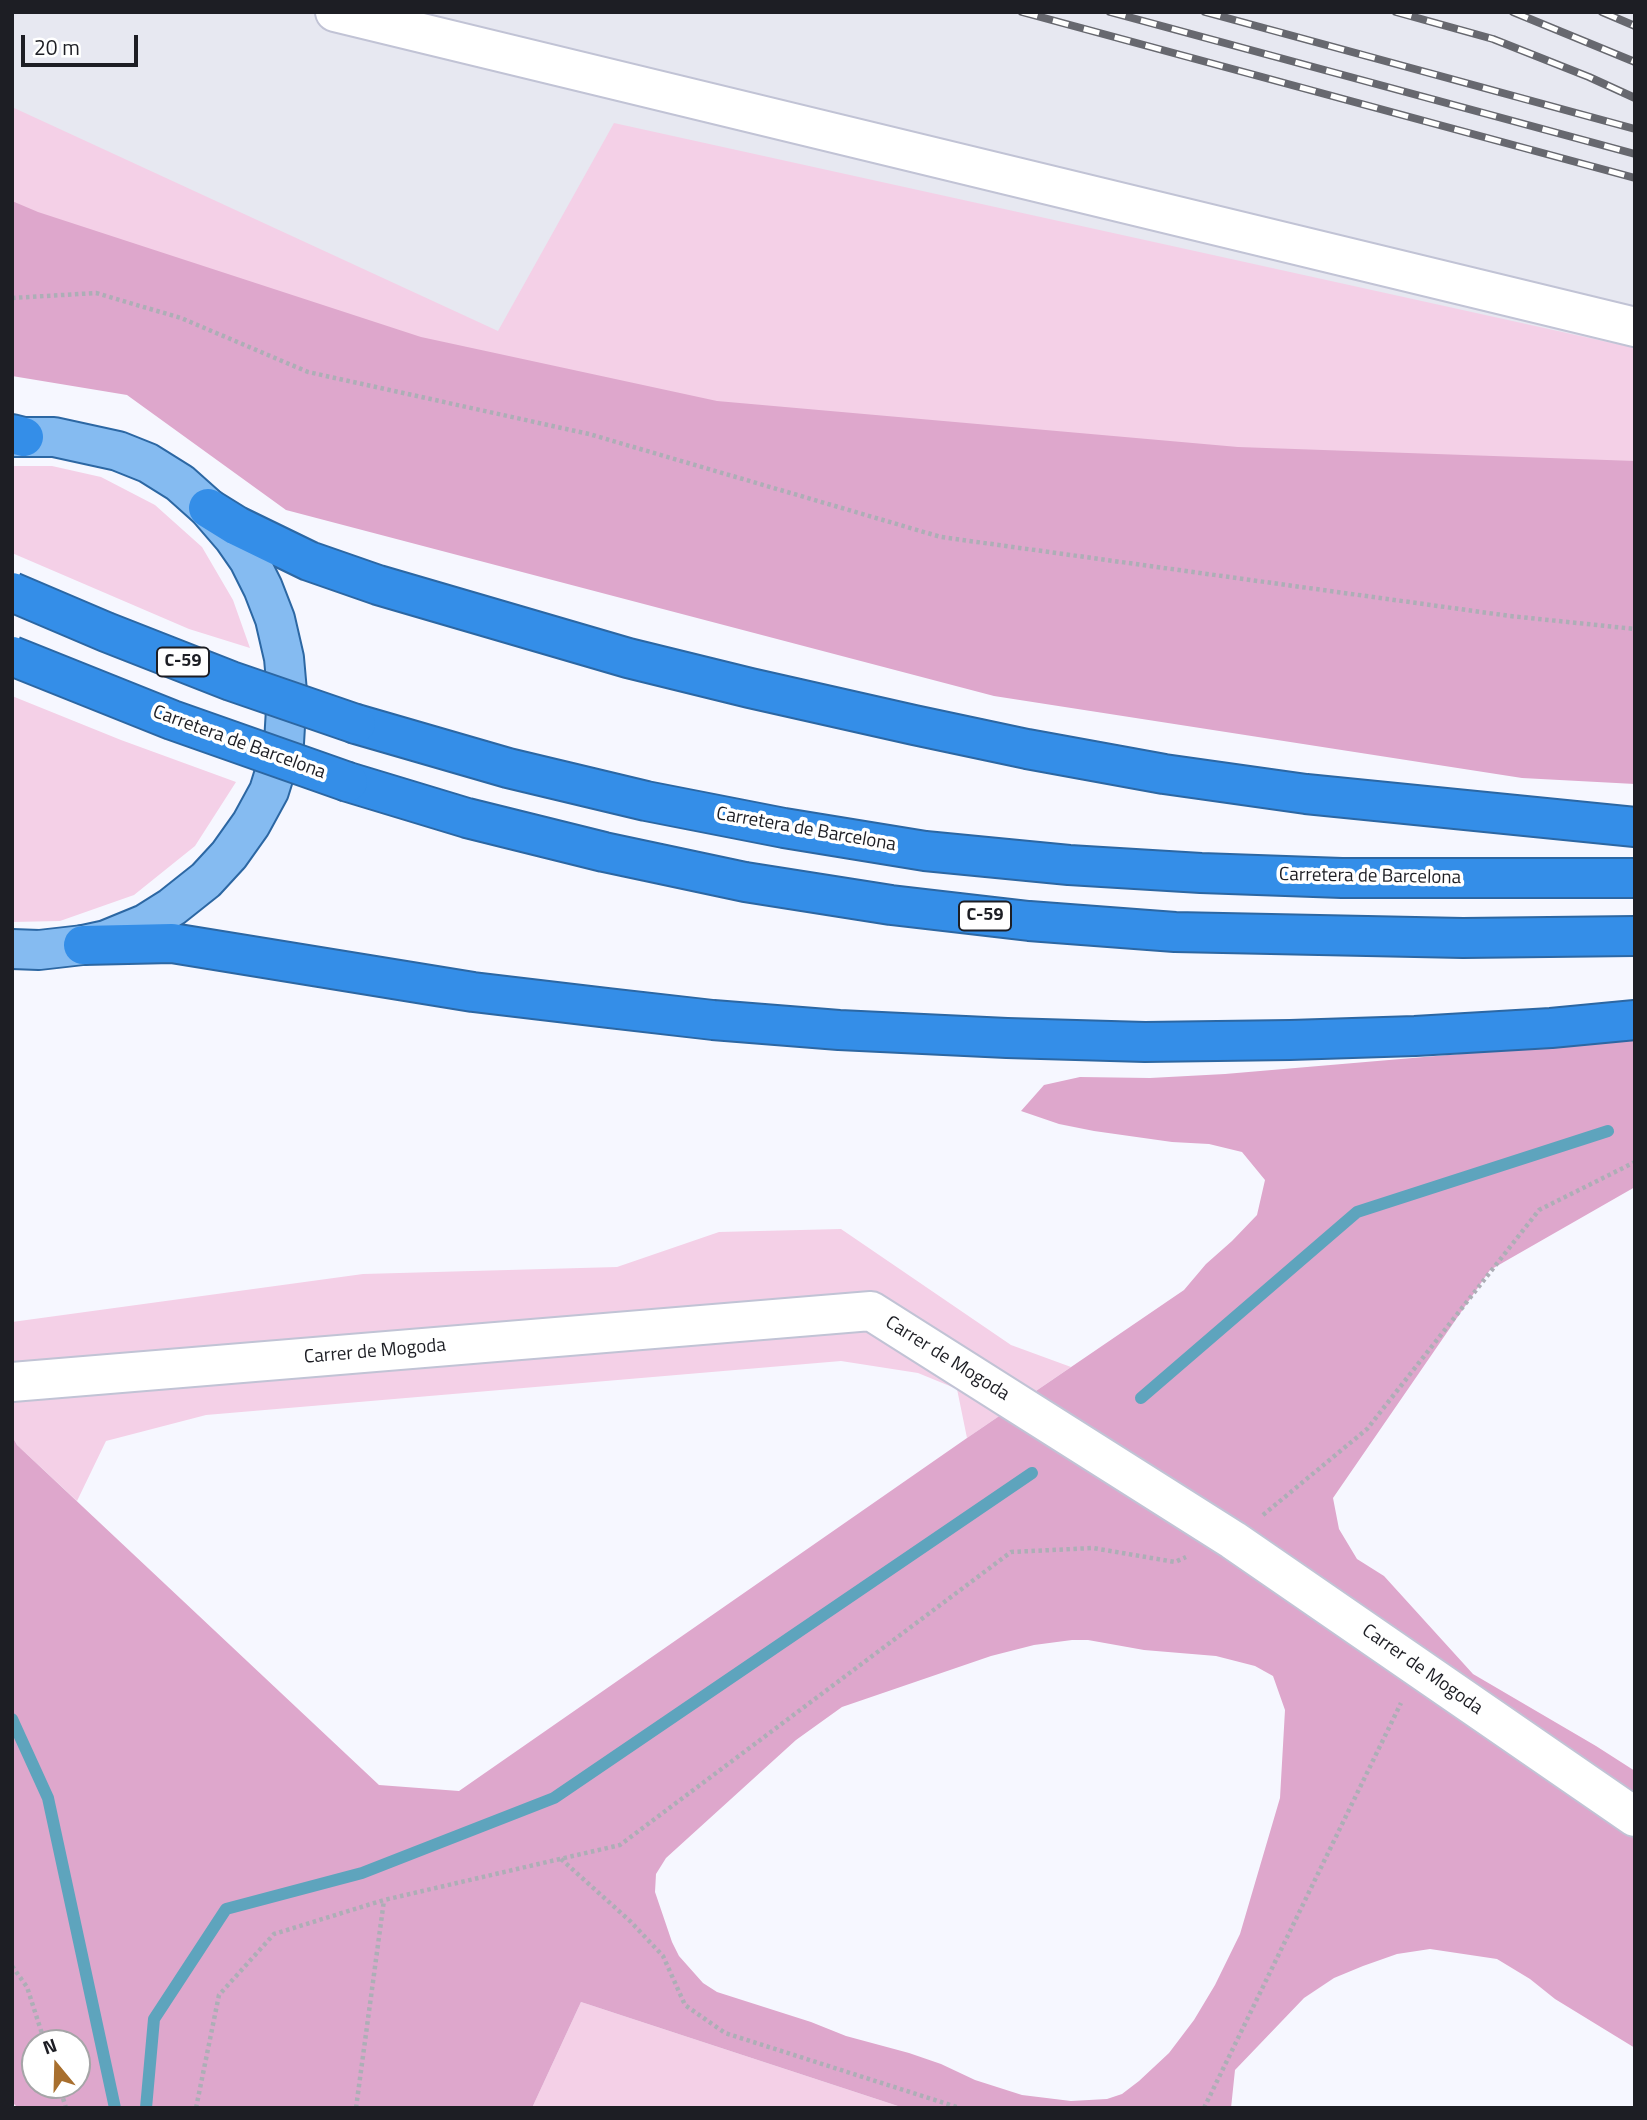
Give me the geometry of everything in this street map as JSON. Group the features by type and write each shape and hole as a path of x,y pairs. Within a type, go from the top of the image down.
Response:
{"highway":[{"path":"208,508 248,532 309,561 377,585 628,658 900,722 1164,774 1306,794 1635,827"},
{"name":"Carretera de Barcelona","path":"12,592 231,681 356,724 508,768 646,801 784,828 925,850 1069,865 1214,874 1356,878 1635,878"},
{"name":"Carretera de Barcelona","path":"12,656 172,720 348,782 467,818 604,852 744,882 891,905 1029,921 1175,932 1463,938 1635,936"},
{"path":"83,945 172,943 473,992 713,1020 839,1030 1145,1042 1304,1040 1537,1029 1635,1020"}],"main road":[{"path":"12,949 39,950 106,940 145,924 206,880 229,855 251,824 269,791 284,743 287,692 284,658 275,619 263,588 249,560 208,508 180,483 148,463 118,451 54,437 16,436"}],"street":[{"path":"335,12 1635,327"},
{"name":"Carrer de Mogoda","path":"12,1382 871,1311 1233,1540 1635,1817"}],"path":[{"path":"12,298 96,293 181,318 308,372 589,434 941,537 1510,616 1635,629"},
{"path":"196,2108 219,1995 274,1934 384,1900 620,1844 1011,1552 1093,1548 1175,1562 1233,1540 1367,1429 1539,1210 1635,1162"},
{"path":"1204,2108 1418,1667"},
{"path":"561,1859 630,1921 663,1956 685,2005 725,2033 960,2108"},
{"path":"356,2108 384,1900"},
{"path":"12,1966 27,1987 40,2029"}],"shaded area":[{"path":"12,12 1635,12 1635,474 1022,458 12,219"},
{"path":"12,107 498,331 614,123 1635,348 1635,474 1022,458 558,390 12,219"},
{"path":"12,201 38,212 421,337 717,401 1238,447 1635,461 1635,784 1522,778 994,696 286,510 127,395 12,376"},
{"path":"12,466 52,466 101,477 155,505 202,547 233,600 250,648 189,629 12,553"},
{"path":"12,696 236,782 195,846 134,895 60,921 12,922"},
{"path":"1635,1039 1635,1187 1490,1270 1333,1498 1339,1529 1357,1559 1384,1576 1473,1674 1635,1771 1635,2048 1555,1999 1530,1979 1497,1959 1430,1949 1397,1954 1363,1966 1334,1978 1304,1998 1235,2070 1231,2108 904,2108 581,2002 532,2108 18,2108 12,2102 12,1436 17,1445 379,1785 459,1791 1184,1290 1206,1264 1232,1241 1257,1215 1265,1180 1242,1152 1209,1144 1172,1142 1094,1131 1059,1124 1021,1111 1044,1085 1080,1077 1150,1078","holes":["1088,1640 1144,1650 1216,1656 1255,1666 1273,1676 1285,1710 1280,1798 1240,1934 1194,2020 1169,2053 1139,2081 1122,2094 1107,2099 1071,2101 1022,2095 975,2080 909,2053 846,2036 717,1992 703,1983 679,1956 655,1892 656,1874 666,1858 796,1740 842,1707 991,1656 1034,1645"]},
{"path":"841,1229 1011,1345 1071,1367 967,1438 957,1389 918,1373 841,1361 206,1415 106,1441 77,1501 17,1445 12,1436 12,1322 363,1274 617,1267 719,1232"},
{"path":"581,2002 904,2108 532,2108"}],"waterway":[{"path":"1141,1398 1357,1212 1608,1131"},
{"path":"146,2108 154,2019 226,1909 362,1873 554,1798 1032,1473"},
{"path":"12,1719 48,1798 115,2108"}],"railway":[{"path":"1022,12 1635,178"},
{"path":"1110,12 1635,154"},
{"path":"1205,12 1635,129"},
{"path":"1396,12 1493,39 1635,98"},
{"path":"1513,12 1635,62"},
{"path":"1602,12 1635,26"}]}
